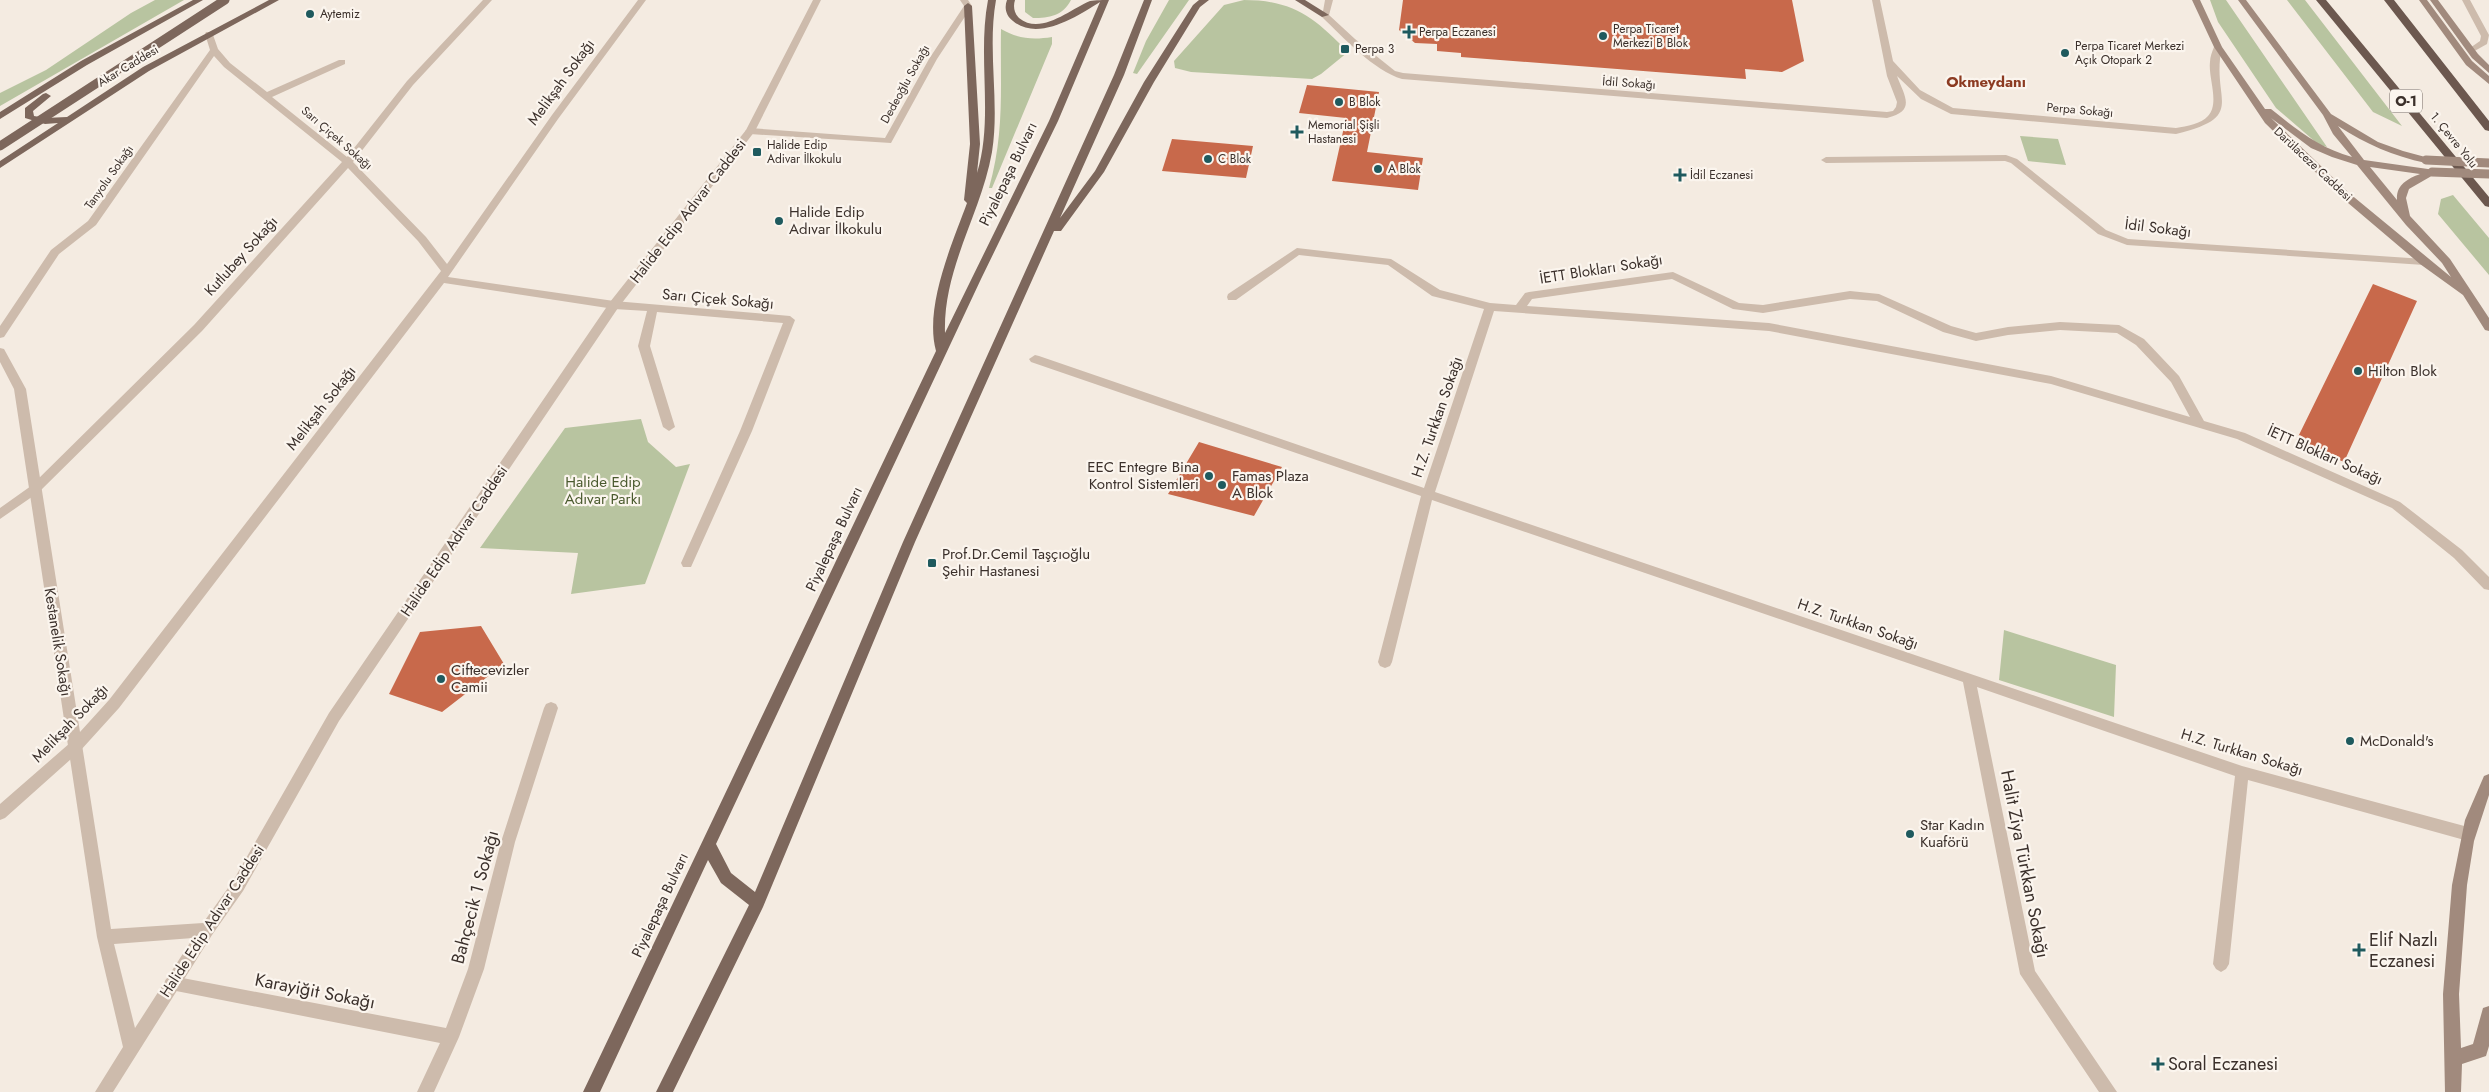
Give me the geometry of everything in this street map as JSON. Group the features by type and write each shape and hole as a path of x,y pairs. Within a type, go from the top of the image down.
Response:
{"highway":[{"name":"1. Çevre Yolu","path":"2321,0 2489,204"},
{"path":"2389,0 2489,128"}],"main road":[{"name":"Akar Caddesi","path":"0,116 84,63 164,17 199,0"},
{"path":"0,146 193,23 225,0"},
{"name":"Akar Caddesi","path":"0,164 146,69 275,0"},
{"path":"941,352 940,316 943,294 982,173 989,142 988,41 992,0"},
{"path":"1011,0 1010,11 1015,19 1024,24 1042,25 1069,18 1097,0"},
{"name":"Piyalepaşa Bulvarı","path":"591,1092 708,842 1080,62 1105,0"},
{"path":"664,1092 758,902 910,542 1047,240 1119,75 1148,0"},
{"path":"1047,240 1060,226 1099,172 1149,82 1197,5 1205,0"},
{"path":"1299,0 1325,15"},
{"name":"Darülaceze Caddesi","path":"2196,0 2218,47 2268,121 2314,168 2424,262 2468,294"},
{"name":"Darülaceze Caddesi","path":"2242,0 2327,114 2336,132 2410,223 2446,261 2489,327"},
{"path":"2423,0 2458,49 2477,71 2489,81"},
{"path":"2434,0 2471,50 2489,70"},
{"path":"966,3 975,144 968,212"},
{"path":"2458,49 2471,50"},
{"path":"70,118 57,121 35,120 30,118 28,110 84,63"},
{"path":"2256,102 2320,149 2360,162 2432,172 2489,174"},
{"path":"2327,114 2377,145 2409,157 2426,160 2489,164"},
{"path":"0,142 11,146 0,164"},
{"path":"2410,223 2401,202 2402,188 2406,183 2432,172"},
{"path":"2424,262 2446,261"},
{"path":"2453,1092 2455,1058 2451,1000 2459,886 2468,834 2478,799 2489,780"},
{"path":"708,842 723,875 732,886 758,902"},
{"path":"2455,1058 2480,1050 2489,1014"}],"street":[{"name":"Kutlubey Sokağı","path":"0,514 35,489 198,328 348,162 410,83 488,0"},
{"name":"Melikşah Sokağı","path":"0,813 75,747 114,704 444,275 555,117 642,0"},
{"name":"Halide Edip Adıvar Caddesi","path":"103,1092 207,930 238,886 334,717 614,305 750,132 818,0"},
{"path":"1325,15 1329,0"},
{"name":"İdil Sokağı","path":"1325,15 1392,73 1402,76 1578,92 1887,115 1896,113 1901,108 1902,102 1892,76 1876,0"},
{"path":"2466,0 2485,36 2484,42 2471,50"},
{"name":"Dedeoğlu Sokağı","path":"750,132 888,141 932,59 966,3"},
{"name":"Sarı Çiçek Sokağı","path":"209,34 214,50 227,65 348,162 422,239 444,275 614,305 790,320 746,431 687,563"},
{"name":"Perpa Sokağı","path":"1889,61 1911,88 1923,98 1951,111 2176,131 2198,127 2213,118 2217,112 2219,104 2213,66 2218,47"},
{"name":"Tanyolu Sokağı","path":"0,334 55,252 92,223 214,50"},
{"path":"2471,50 2489,50"},
{"path":"266,96 342,62"},
{"name":"İdil Sokağı","path":"1826,160 2006,158 2014,160 2102,232 2127,242 2424,262"},
{"name":"İETT Blokları Sokağı","path":"1232,297 1297,251 1392,262 1436,293 1490,307 1769,327 2051,380 2241,436 2396,505 2458,554 2489,585"},
{"name":"İETT Blokları Sokağı","path":"1519,309 1529,296 1673,275 1737,306 1763,309 1850,295 1879,298 1947,329 1976,337 2008,331 2060,326 2119,329 2140,342 2175,379 2200,424"},
{"name":"H.Z. Turkkan Sokağı","path":"1490,307 1428,494 2242,772 2468,834"},
{"path":"653,308 644,346 669,427"},
{"name":"Kestanelik Sokağı","path":"0,352 20,389 106,937 131,1048"},
{"path":"1035,359 1428,494 1385,662"},
{"name":"Halit Ziya Türkkan Sokağı","path":"1969,679 2028,974 2109,1092"},
{"name":"Bahçecik 1 Sokağı","path":"425,1092 451,1037 476,969 508,842 551,708"},
{"path":"2222,964 2242,772"},
{"path":"106,937 207,930"},
{"name":"Karayiğit Sokağı","path":"172,984 451,1037"}],"green space":[{"path":"155,0 184,0 0,106 0,93 46,70 131,13"},
{"path":"1025,0 1071,0 1060,13 1033,18 1025,12"},
{"path":"1169,0 1189,0 1137,74 1133,73 1146,41"},
{"path":"1244,0 1276,3 1302,13 1325,30 1348,52 1312,79 1191,72 1175,68 1174,61 1224,5"},
{"path":"2210,0 2226,0 2327,147 2319,145 2276,108 2218,22"},
{"path":"2287,0 2305,0 2402,126 2373,112"},
{"path":"1001,29 1013,35 1026,38 1052,37 1052,44 992,188 989,188 1000,128"},
{"path":"2020,136 2058,139 2066,165 2028,161"},
{"path":"2453,195 2489,238 2489,275 2438,214 2441,199"},
{"name":"Halide Edip Adıvar Parkı","path":"641,419 648,442 676,467 690,464 645,584 571,594 578,553 480,548 565,428"},
{"path":"2004,630 2116,665 2114,717 1999,680"}],"building":[{"name":"Perpa Ticaret Merkezi B Blok","path":"1403,0 1792,0 1804,61 1782,72 1745,69 1746,79 1461,57 1461,53 1437,51 1437,44 1415,43 1399,30"},
{"path":"1307,85 1379,92 1367,152 1423,158 1418,190 1332,181 1346,118 1299,113"},
{"name":"C Blok","path":"1172,139 1253,146 1246,178 1162,171"},
{"name":"Hilton Blok","path":"2373,284 2417,301 2344,462 2296,441"},
{"name":"Famas Plaza A Blok","path":"1199,442 1282,467 1254,516 1168,494"},
{"name":"Ciftecevizler Camii","path":"481,626 504,664 442,712 389,694 420,632"}],"place":[{"name":"Aytemiz","path":"310,14"},
{"name":"Perpa Eczanesi","path":"1409,32"},
{"name":"Perpa Ticaret Merkezi B Blok","path":"1603,36"},
{"name":"Perpa 3","path":"1345,49"},
{"name":"Perpa Ticaret Merkezi Açık Otopark 2","path":"2065,53"},
{"name":"B Blok","path":"1339,102"},
{"name":"Memorial Şişli Hastanesi","path":"1297,132"},
{"name":"Halide Edip Adivar İlkokulu","path":"757,152"},
{"name":"C Blok","path":"1208,159"},
{"name":"A Blok","path":"1378,169"},
{"name":"İdil Eczanesi","path":"1680,175"},
{"name":"Halide Edip Adıvar İlkokulu","path":"779,221"},
{"name":"Hilton Blok","path":"2358,371"},
{"name":"EEC Entegre Bina Kontrol Sistemleri","path":"1209,476"},
{"name":"Famas Plaza A Blok","path":"1222,485"},
{"name":"Prof.Dr.Cemil Taşçıoğlu Şehir Hastanesi","path":"932,563"},
{"name":"Ciftecevizler Camii","path":"441,679"},
{"name":"McDonald's","path":"2350,741"},
{"name":"Star Kadın Kuaförü","path":"1910,834"},
{"name":"Elif Nazlı Eczanesi","path":"2359,950"},
{"name":"Soral Eczanesi","path":"2158,1064"}],"district":[{"name":"Okmeydanı","path":"1986,82"}]}
